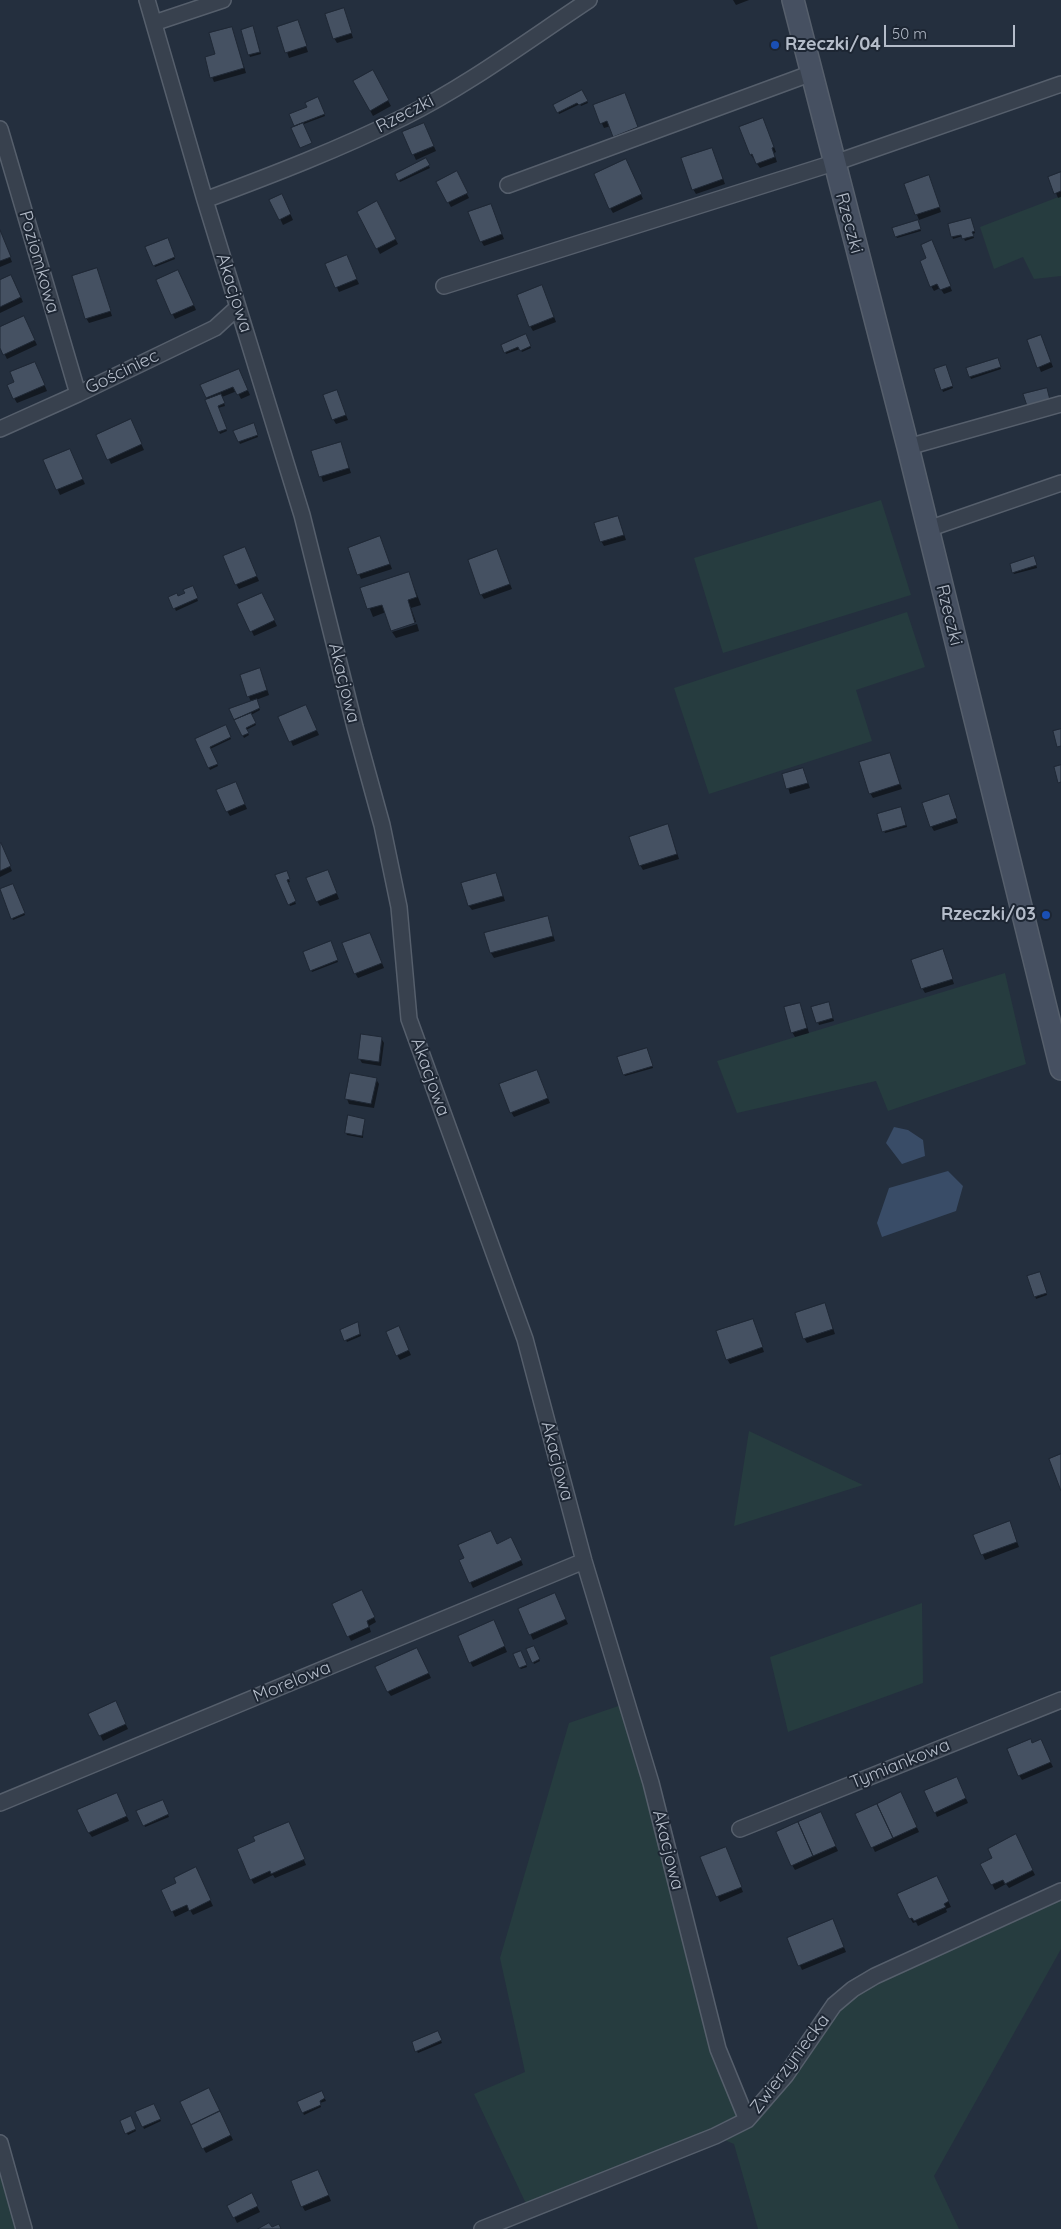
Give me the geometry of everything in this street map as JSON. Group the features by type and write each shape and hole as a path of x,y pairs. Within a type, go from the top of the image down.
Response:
{"main road":[{"name":"Rzeczki","path":"794,0 908,447 1061,1069"}],"street":[{"name":"Akacjowa","path":"147,0 205,200 302,515 352,717 382,825 399,907 409,1019 525,1339 584,1561 651,1783 718,2049 747,2120"},
{"path":"154,23 223,0"},
{"name":"Rzeczki","path":"205,200 278,172 405,117 454,88 590,0"},
{"path":"508,185 812,73"},
{"path":"444,286 834,162 1061,84"},
{"name":"Poziomkowa","path":"0,129 78,394"},
{"name":"Gościniec","path":"0,429 215,328 238,307"},
{"path":"908,447 1061,404"},
{"path":"928,529 1061,483"},
{"name":"Morelowa","path":"0,1803 584,1561"},
{"name":"Tymiankowa","path":"740,1828 1061,1700"},
{"name":"Zwierzyniecka","path":"482,2229 715,2136 747,2120 786,2074 834,2005 853,1989 875,1976 1061,1891"},
{"path":"0,2143 24,2229"}],"green space":[{"path":"1061,196 1061,276 1034,279 1023,257 994,269 980,227"},
{"path":"881,500 911,595 723,653 694,558"},
{"path":"907,612 925,667 856,690 872,741 709,794 674,688"},
{"path":"1005,973 1026,1064 888,1111 876,1081 737,1113 717,1061"},
{"path":"749,1431 863,1485 734,1526"},
{"path":"922,1603 923,1683 788,1732 770,1657"},
{"path":"627,1703 718,2049 747,2120 853,1989 1061,1891 1061,1949 934,2176 959,2229 758,2229 734,2144 715,2136 529,2210 474,2094 525,2072 500,1958 569,1723"},
{"path":"0,2142 24,2229 0,2229"}],"water":[{"path":"894,1127 908,1130 923,1140 925,1156 902,1164 886,1143"},
{"path":"948,1171 963,1186 956,1211 882,1237 877,1223 889,1188"}],"building":[{"path":"344,8 352,33 333,39 325,14"},
{"path":"298,20 307,46 285,53 277,27"},
{"path":"253,26 260,52 248,55 241,30"},
{"path":"232,27 244,68 210,78 205,57 215,54 209,33"},
{"path":"373,70 389,100 370,111 353,81"},
{"path":"582,90 588,101 579,105 577,103 557,113 553,105"},
{"path":"625,93 638,127 613,137 607,121 600,124 593,105"},
{"path":"318,97 325,114 294,126 289,114 307,107 305,103"},
{"path":"763,118 774,147 772,148 775,157 756,164 752,154 750,155 739,127"},
{"path":"303,123 312,143 300,148 291,128"},
{"path":"424,123 434,146 412,155 402,132"},
{"path":"712,148 723,179 692,190 681,158"},
{"path":"426,158 430,165 398,181 395,174"},
{"path":"626,159 642,194 609,209 594,174"},
{"path":"457,171 468,193 447,203 436,182"},
{"path":"1061,172 1061,191 1054,194 1048,177"},
{"path":"929,175 940,207 915,215 904,184"},
{"path":"282,194 291,214 279,220 269,200"},
{"path":"377,201 396,239 376,249 357,212"},
{"path":"491,204 502,234 480,242 468,212"},
{"path":"971,218 975,231 972,232 974,236 962,239 961,235 951,237 948,224"},
{"path":"918,220 921,229 895,237 892,228"},
{"path":"0,230 11,257 0,261"},
{"path":"168,238 175,257 153,266 145,247"},
{"path":"932,240 951,286 940,290 937,284 930,287 920,261 926,258 921,245"},
{"path":"347,255 357,279 335,288 325,264"},
{"path":"97,268 111,311 85,319 72,276"},
{"path":"178,270 194,305 171,315 156,280"},
{"path":"11,275 21,297 0,307 0,280"},
{"path":"542,285 554,317 529,327 517,295"},
{"path":"24,316 35,340 3,355 0,348 0,327"},
{"path":"526,334 531,346 520,351 518,347 504,353 501,345"},
{"path":"1041,335 1051,362 1037,368 1027,340"},
{"path":"998,358 1001,367 969,377 966,368"},
{"path":"35,362 45,385 13,399 7,385 14,382 10,372"},
{"path":"946,365 953,386 941,390 934,369"},
{"path":"239,369 248,390 237,395 233,387 206,398 200,385"},
{"path":"1047,388 1050,400 1027,406 1023,394"},
{"path":"337,390 346,415 332,420 323,395"},
{"path":"221,394 225,403 218,406 227,429 218,432 205,400"},
{"path":"131,419 142,444 107,460 96,435"},
{"path":"254,423 258,435 238,442 233,431"},
{"path":"341,442 349,468 319,477 311,451"},
{"path":"70,449 83,479 56,490 43,460"},
{"path":"618,516 624,535 600,542 594,523"},
{"path":"380,536 390,564 357,575 348,548"},
{"path":"245,547 257,576 235,585 223,556"},
{"path":"497,549 510,584 480,595 468,560"},
{"path":"1034,556 1037,565 1012,573 1010,564"},
{"path":"409,572 417,597 408,600 415,623 391,631 382,605 367,609 360,588"},
{"path":"193,586 198,598 173,609 168,597 177,593 178,596 185,593 183,590"},
{"path":"262,593 275,620 250,632 237,604"},
{"path":"260,668 267,690 247,697 240,675"},
{"path":"257,699 260,708 234,720 229,709"},
{"path":"306,705 317,730 289,742 278,717"},
{"path":"251,713 256,723 246,728 249,733 242,736 234,720"},
{"path":"226,725 231,737 210,747 218,764 208,768 195,739"},
{"path":"1061,729 1061,746 1057,747 1053,731"},
{"path":"890,753 900,784 869,794 859,762"},
{"path":"1061,765 1061,782 1058,783 1054,767"},
{"path":"803,768 808,783 786,789 782,774"},
{"path":"236,782 245,804 226,812 216,790"},
{"path":"949,794 957,818 930,827 922,803"},
{"path":"901,807 906,825 882,832 877,814"},
{"path":"668,824 677,854 639,866 629,837"},
{"path":"0,844 11,866 0,871"},
{"path":"328,870 337,893 316,902 306,878"},
{"path":"287,871 290,879 287,880 296,901 288,905 275,875"},
{"path":"496,873 503,896 468,906 461,883"},
{"path":"13,884 25,913 11,919 0,889"},
{"path":"548,916 553,936 490,953 484,933"},
{"path":"370,933 382,963 354,974 342,943"},
{"path":"331,941 338,960 310,971 303,952"},
{"path":"943,949 953,979 921,989 911,960"},
{"path":"829,1002 833,1018 816,1023 811,1007"},
{"path":"800,1003 807,1028 791,1033 784,1007"},
{"path":"361,1034 382,1037 379,1062 358,1059"},
{"path":"647,1048 653,1066 623,1075 617,1057"},
{"path":"537,1070 548,1098 510,1113 499,1084"},
{"path":"350,1073 377,1078 371,1104 345,1099"},
{"path":"348,1115 365,1119 362,1136 345,1133"},
{"path":"1040,1272 1047,1293 1034,1297 1027,1276"},
{"path":"825,1303 833,1329 803,1339 795,1313"},
{"path":"753,1319 763,1347 726,1360 716,1331"},
{"path":"358,1322 360,1334 344,1341 340,1330"},
{"path":"399,1326 409,1350 396,1356 386,1332"},
{"path":"1061,1454 1061,1491 1049,1459"},
{"path":"1010,1521 1017,1542 981,1555 973,1535"},
{"path":"491,1531 497,1544 511,1537 522,1560 469,1583 459,1560 464,1558 458,1545"},
{"path":"362,1590 375,1617 367,1621 369,1627 347,1637 332,1604"},
{"path":"555,1593 566,1619 529,1635 518,1609"},
{"path":"494,1620 505,1646 469,1663 458,1636"},
{"path":"534,1646 540,1659 532,1663 526,1649"},
{"path":"417,1648 429,1673 387,1692 375,1667"},
{"path":"521,1651 527,1665 519,1668 513,1654"},
{"path":"116,1701 126,1724 99,1736 88,1714"},
{"path":"1031,1739 1032,1743 1041,1739 1051,1762 1018,1776 1007,1749"},
{"path":"957,1777 966,1798 934,1813 924,1791"},
{"path":"901,1792 917,1827 893,1838 877,1804"},
{"path":"117,1793 127,1816 88,1833 77,1810"},
{"path":"163,1800 169,1814 143,1826 136,1811"},
{"path":"877,1804 893,1838 871,1848 855,1814"},
{"path":"821,1812 836,1846 813,1856 798,1822"},
{"path":"289,1822 305,1859 271,1874 270,1871 250,1880 237,1849 255,1841 253,1837"},
{"path":"798,1822 813,1856 791,1866 776,1832"},
{"path":"1016,1834 1033,1870 1005,1884 1003,1880 991,1885 980,1864 992,1858 988,1849"},
{"path":"726,1847 742,1887 716,1897 700,1857"},
{"path":"196,1867 211,1900 189,1911 187,1905 171,1912 161,1890 176,1883 174,1878"},
{"path":"937,1876 949,1901 944,1904 946,1907 914,1921 912,1918 909,1919 897,1894"},
{"path":"833,1919 844,1947 798,1966 787,1938"},
{"path":"438,2031 442,2040 415,2052 412,2042"},
{"path":"209,2088 220,2111 191,2125 180,2102"},
{"path":"322,2091 325,2098 320,2101 321,2105 302,2113 297,2102"},
{"path":"154,2104 161,2119 142,2127 135,2112"},
{"path":"220,2111 231,2135 202,2149 191,2125"},
{"path":"131,2116 136,2129 125,2134 120,2121"},
{"path":"318,2170 329,2195 301,2207 291,2181"},
{"path":"252,2193 258,2206 233,2218 227,2206"},
{"path":"269,2223 272,2227 279,2224 281,2229 258,2229"}],"place":[{"name":"Rzeczki/04","path":"775,45"},
{"name":"Rzeczki/03","path":"1046,915"}]}
